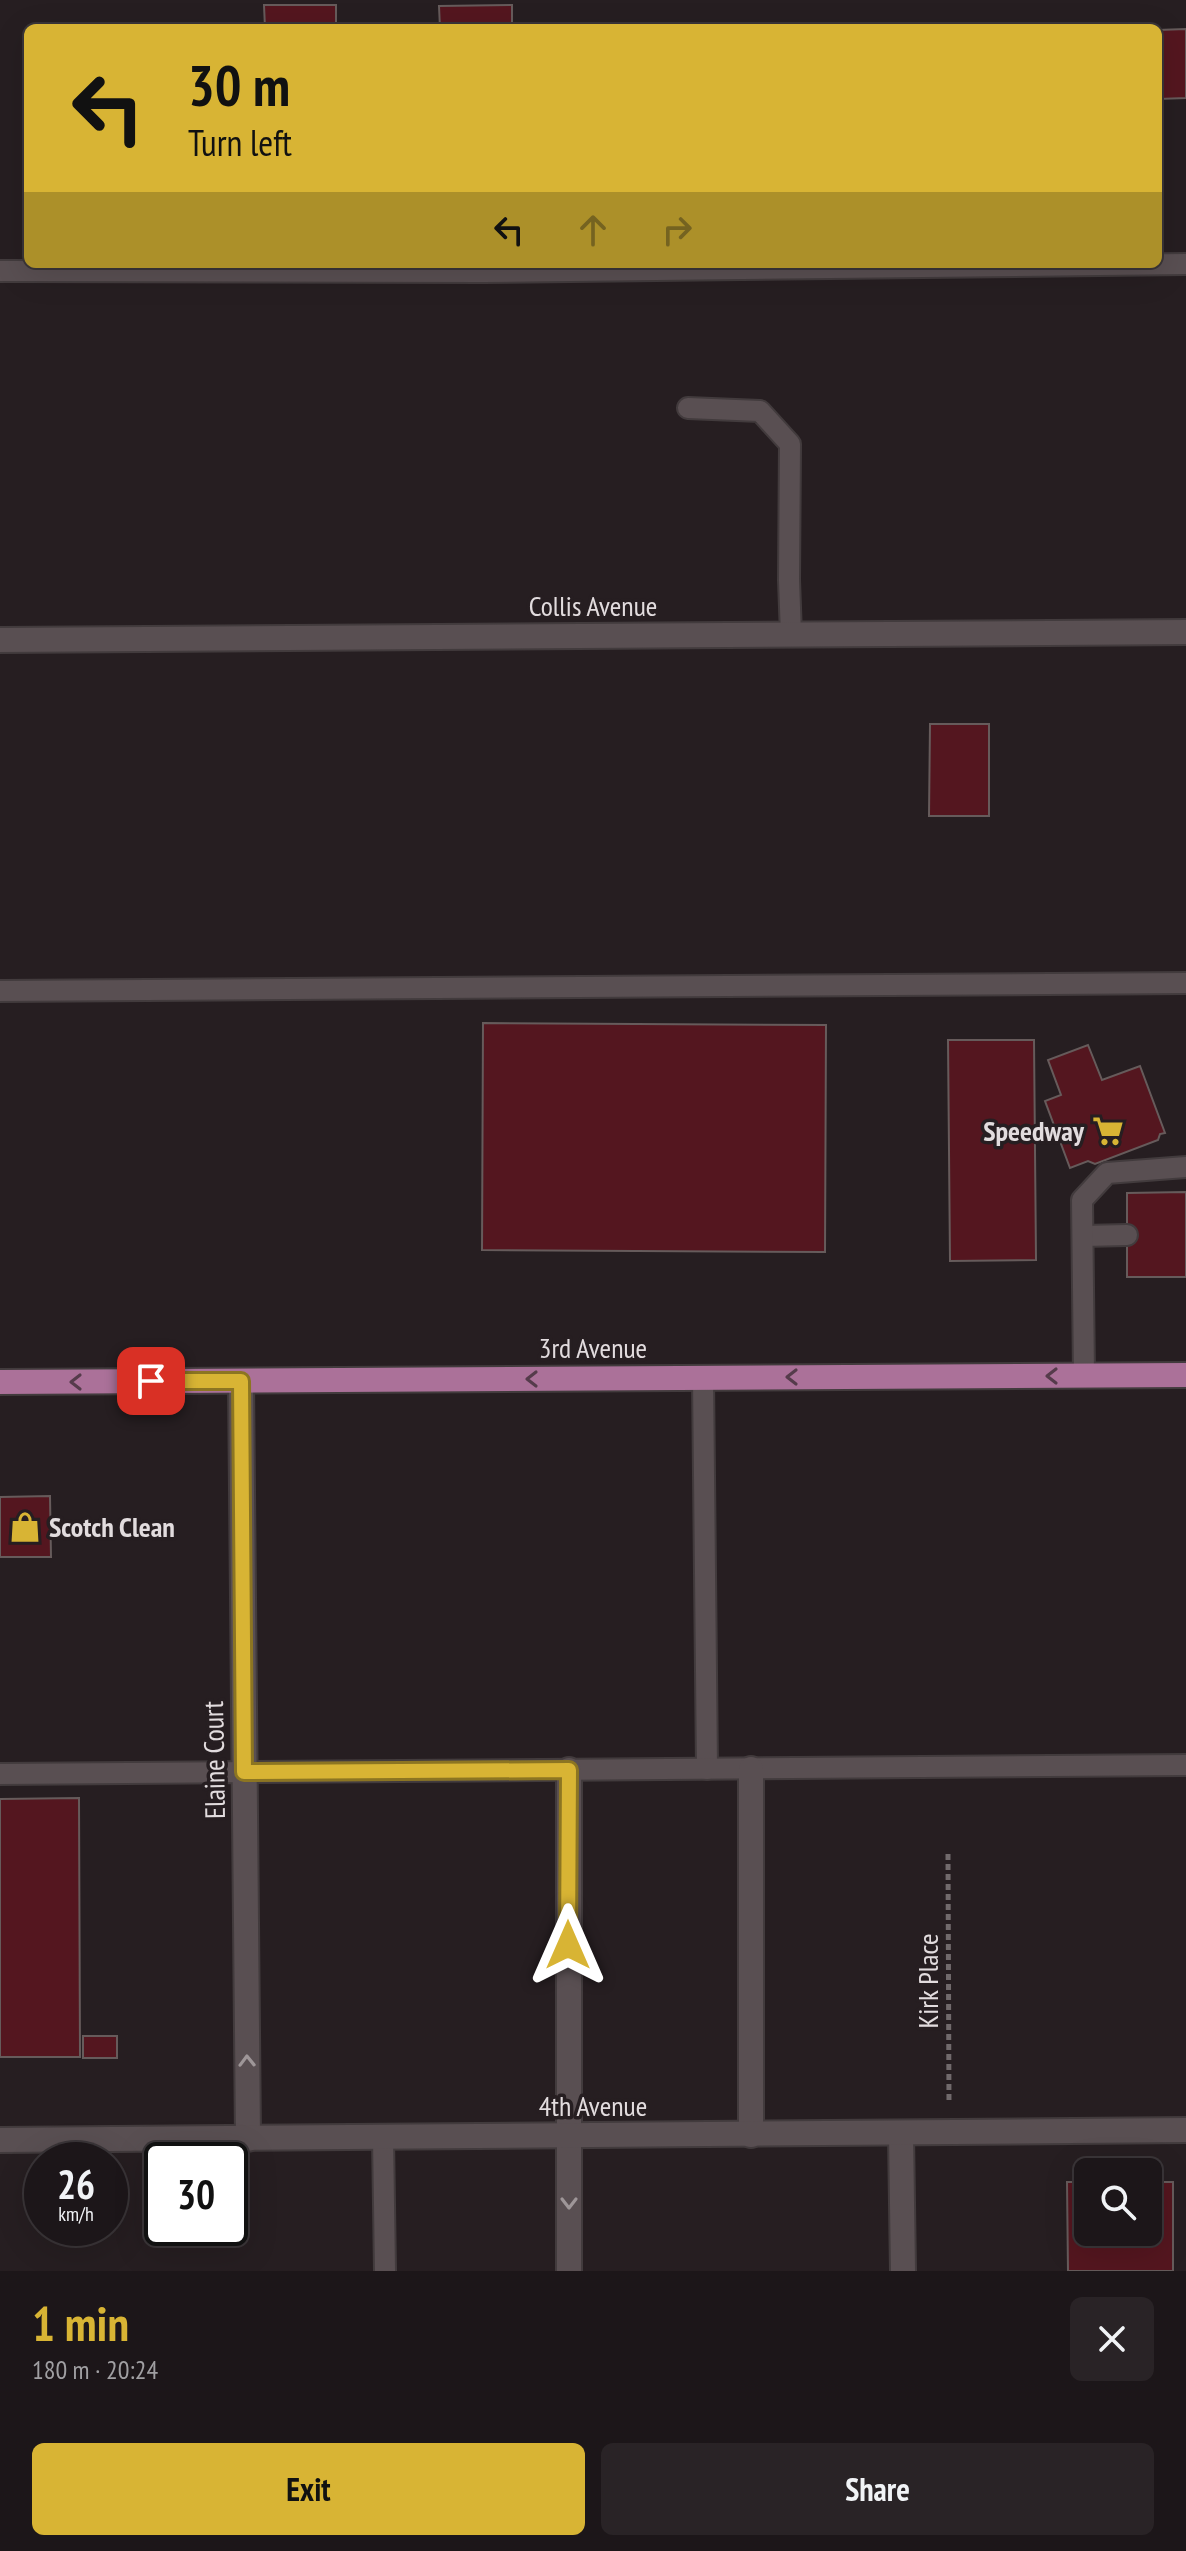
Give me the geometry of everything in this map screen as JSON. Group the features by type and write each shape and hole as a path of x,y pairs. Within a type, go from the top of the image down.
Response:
{"main road":[{"name":"3rd Avenue","path":"0,1382 1186,1375"}],"street":[{"name":"Collis Avenue","path":"0,640 1186,632"},
{"name":"Elaine Court","path":"241,1381 248,2139"},
{"path":"751,1769 751,2135"},
{"path":"569,1770 569,2271"},
{"name":"4th Avenue","path":"0,2140 1186,2130"},
{"path":"901,2134 903,2271"}],"lane":[{"path":"1162,264 1186,264"},
{"path":"0,271 484,272 835,268"},
{"path":"688,408 760,411 790,444 791,635"},
{"path":"0,991 1186,983"},
{"path":"1084,1375 1082,1200 1107,1173 1186,1167"},
{"path":"1083,1236 1127,1235"},
{"path":"703,1377 707,1769"},
{"path":"0,1774 1186,1765"},
{"path":"383,2137 385,2271"}],"path":[{"name":"Kirk Place","path":"948,1854 949,2108"}],"building":[{"path":"264,5 336,5 336,24 265,24"},
{"path":"512,5 512,24 440,24 439,6"},
{"path":"1186,29 1186,98 1162,99 1162,30"},
{"path":"930,724 989,724 989,816 929,816"},
{"path":"483,1023 826,1025 825,1252 482,1250"},
{"path":"948,1040 1034,1040 1036,1260 950,1261"},
{"path":"1088,1045 1102,1080 1140,1066 1165,1133 1160,1134 1158,1140 1095,1164 1088,1161 1070,1168 1045,1101 1061,1095 1048,1060"},
{"path":"1186,1192 1186,1277 1127,1277 1127,1193"},
{"name":"Scotch Clean","path":"50,1496 51,1557 0,1557 0,1497"},
{"path":"79,1798 80,2057 0,2057 0,1799"},
{"path":"83,2036 117,2036 117,2058 83,2058"},
{"path":"1067,2182 1074,2182 1074,2246 1162,2246 1162,2182 1173,2182 1173,2271 1068,2271"}],"place":[{"name":"Speedway","path":"1108,1131"},
{"name":"Scotch Clean","path":"25,1527"}],"route":[{"path":"151,1381 241,1381 244,1772 569,1770 568,1945"}]}
